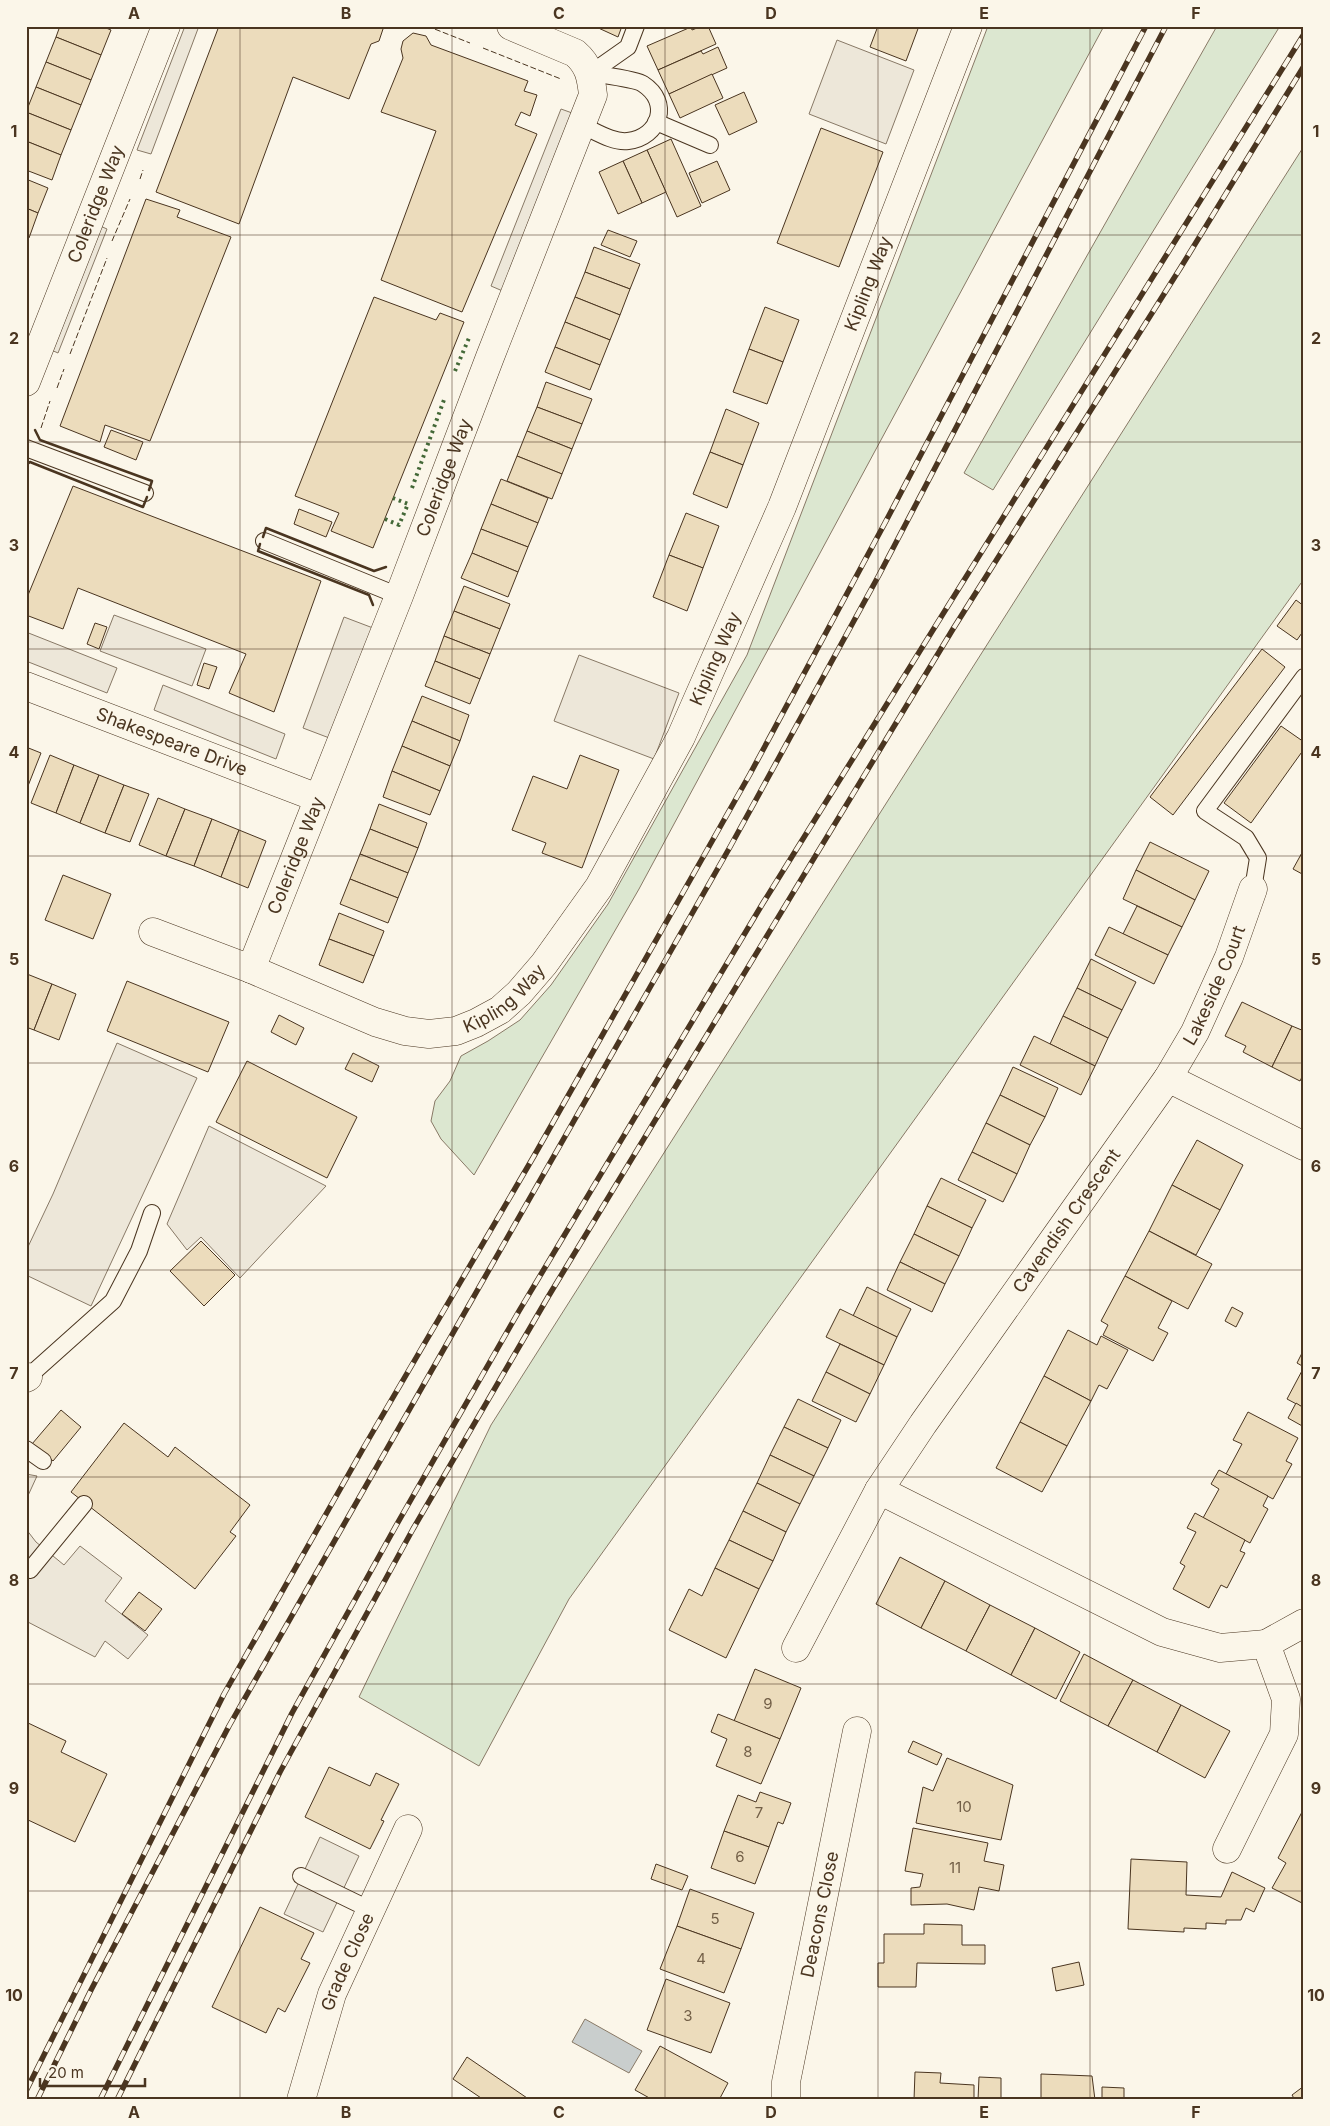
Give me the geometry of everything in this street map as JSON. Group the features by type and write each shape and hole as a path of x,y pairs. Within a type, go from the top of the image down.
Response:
{"street":[{"name":"Coleridge Way","path":"26,382 166,26"},
{"path":"511,26 575,53 583,61 591,74"},
{"name":"Kipling Way","path":"153,932 251,969 375,1022 405,1031 430,1034 456,1031 500,1010 518,993 544,964 599,887 681,737 782,507 968,26"},
{"name":"Coleridge Way","path":"251,969 399,596 490,357 594,95 591,74"},
{"name":"Shakespeare Drive","path":"26,686 318,798"},
{"name":"Lakeside Court","path":"1168,1078 1195,1032 1230,956 1254,889"},
{"path":"1168,1078 1304,1146"},
{"name":"Cavendish Crescent","path":"796,1648 879,1490 923,1424 1168,1078"},
{"path":"879,1490 1162,1632 1220,1648 1266,1644 1304,1623"},
{"path":"1227,1849 1284,1734 1286,1699 1266,1644"},
{"name":"Deacons Close","path":"786,2100 788,2072 857,1731"},
{"name":"Grade Close","path":"301,2100 332,1994 408,1830"}],"lane":[{"path":"591,74 628,47 636,26"},
{"path":"581,125 616,140 628,141 642,136 655,126 660,113 656,96 642,83 591,74"},
{"path":"656,122 710,145"},
{"path":"26,448 146,493"},
{"path":"264,541 399,596"},
{"path":"1254,889 1258,858 1250,844 1246,838 1205,812 1304,678"},
{"path":"27,1378 113,1301 139,1251 152,1214"},
{"path":"26,1449 43,1461"},
{"path":"30,1570 84,1504"},
{"path":"302,1876 371,1910"}],"green space":[{"path":"988,26 1104,26 639,889 474,1175 441,1139 431,1121 435,1101 450,1081 461,1056 520,1020 551,985 608,904 747,655"},
{"path":"1217,26 1280,26 993,490 964,473"},
{"path":"1304,146 1304,579 569,1599 479,1766 359,1697 491,1425"}],"shaded area":[{"path":"185,26 199,26 151,154 137,150"},
{"path":"837,40 914,70 886,144 809,114"},
{"path":"561,109 575,114 505,292 491,286"},
{"path":"98,225 107,229 58,353 49,349"},
{"path":"114,615 206,649 192,686 100,651"},
{"path":"344,617 373,628 332,739 303,728"},
{"path":"26,632 117,668 107,693 26,661"},
{"path":"579,655 679,693 654,759 554,721"},
{"path":"163,685 285,734 276,759 154,710"},
{"path":"117,1043 197,1078 91,1306 26,1275 26,1251 53,1194"},
{"path":"209,1126 326,1186 240,1278 201,1237 187,1250 167,1224"},
{"path":"26,1474 37,1476 26,1500"},
{"path":"26,1529 36,1542 64,1565 80,1546 122,1578 105,1601 148,1635 128,1659 105,1641 95,1657 26,1621"},
{"path":"320,1837 359,1856 323,1932 284,1914"},
{"path":"585,2019 642,2051 629,2073 572,2042"}],"building":[{"path":"60,26 101,26 111,30 101,55 56,37"},
{"path":"219,26 381,26 383,29 379,41 371,44 349,99 293,77 239,224 156,192"},
{"path":"594,26 622,26 618,37"},
{"path":"708,26 716,44 658,70 647,46 691,27 692,30"},
{"path":"878,26 919,26 906,61 870,47"},
{"path":"413,33 426,36 431,45 528,81 524,91 537,95 530,116 521,112 515,125 537,134 462,312 381,280 436,131 381,112 403,58 401,49 403,41"},
{"path":"56,37 101,55 91,80 46,62"},
{"path":"718,47 727,68 669,94 658,70 701,51 703,54"},
{"path":"46,62 91,80 81,105 36,87"},
{"path":"712,74 723,98 680,118 669,94"},
{"path":"36,87 81,105 71,130 26,112"},
{"path":"744,92 757,122 729,135 715,105"},
{"path":"26,112 71,130 61,155 26,141"},
{"path":"821,128 883,152 839,267 777,243"},
{"path":"671,139 701,206 677,217 647,150"},
{"path":"26,141 61,155 52,180 26,170"},
{"path":"647,150 666,192 642,203 623,161"},
{"path":"623,161 642,203 618,214 599,172"},
{"path":"717,161 730,190 702,203 689,173"},
{"path":"26,179 48,188 38,213 26,208"},
{"path":"146,199 180,210 177,217 231,237 150,441 105,425 100,442 60,426"},
{"path":"26,208 38,213 29,238 26,237"},
{"path":"608,230 637,241 630,257 601,245"},
{"path":"594,247 640,264 630,289 585,272"},
{"path":"585,272 630,289 620,315 575,297"},
{"path":"374,297 436,320 440,313 464,322 373,548 331,531 339,513 295,496"},
{"path":"575,297 620,315 610,340 565,322"},
{"path":"765,307 799,320 783,362 749,349"},
{"path":"565,322 610,340 600,365 555,347"},
{"path":"555,347 600,365 590,390 545,372"},
{"path":"749,349 783,362 767,404 733,392"},
{"path":"546,382 592,399 582,424 537,407"},
{"path":"537,407 582,424 572,449 527,431"},
{"path":"726,409 759,423 743,465 710,452"},
{"path":"111,430 143,442 136,460 104,447"},
{"path":"527,431 572,449 562,474 517,456"},
{"path":"710,452 743,465 727,508 693,494"},
{"path":"517,456 562,474 552,499 507,481"},
{"path":"501,479 548,498 538,523 491,504"},
{"path":"73,486 321,581 274,712 229,693 246,654 78,588 63,629 26,615 26,600"},
{"path":"491,504 538,523 528,547 481,529"},
{"path":"299,509 332,522 326,537 294,524"},
{"path":"686,513 719,526 703,568 669,555"},
{"path":"481,529 528,547 518,572 472,553"},
{"path":"472,553 518,572 508,597 461,578"},
{"path":"669,555 703,568 687,611 653,597"},
{"path":"464,586 510,604 500,629 454,611"},
{"path":"1296,600 1304,606 1304,630 1297,640 1277,626"},
{"path":"454,611 500,629 490,654 444,636"},
{"path":"95,623 107,627 99,649 87,644"},
{"path":"444,636 490,654 480,679 435,661"},
{"path":"1262,649 1285,667 1173,815 1150,797"},
{"path":"435,661 480,679 470,704 425,686"},
{"path":"204,663 217,667 209,689 197,685"},
{"path":"422,696 469,715 460,741 412,721"},
{"path":"412,721 460,741 450,766 402,746"},
{"path":"1281,726 1304,742 1304,749 1251,823 1224,803"},
{"path":"402,746 450,766 440,791 392,771"},
{"path":"26,747 41,753 26,791"},
{"path":"50,755 74,765 56,813 31,803"},
{"path":"580,755 619,770 582,868 542,853 546,843 512,830 533,776 567,789"},
{"path":"74,765 99,775 80,823 56,813"},
{"path":"392,771 440,791 430,815 383,797"},
{"path":"99,775 124,785 105,833 80,823"},
{"path":"124,785 149,794 130,842 105,833"},
{"path":"158,798 185,809 166,856 139,845"},
{"path":"379,804 427,823 418,848 370,829"},
{"path":"185,809 212,819 194,866 166,856"},
{"path":"212,819 239,830 221,877 194,866"},
{"path":"370,829 418,848 408,873 360,854"},
{"path":"239,830 266,841 248,888 221,877"},
{"path":"1150,842 1209,871 1195,900 1136,870"},
{"path":"1304,849 1304,875 1293,869"},
{"path":"360,854 408,873 398,898 350,879"},
{"path":"1136,870 1195,900 1182,927 1123,899"},
{"path":"63,875 111,894 93,939 45,920"},
{"path":"350,879 398,898 388,923 340,904"},
{"path":"1137,906 1182,927 1168,955 1123,934"},
{"path":"339,913 384,931 374,956 329,939"},
{"path":"1109,927 1168,955 1154,984 1095,955"},
{"path":"329,939 374,956 363,983 319,965"},
{"path":"1091,959 1136,982 1122,1010 1077,988"},
{"path":"27,974 52,984 34,1030 26,1027"},
{"path":"127,981 229,1022 208,1072 107,1031"},
{"path":"52,984 76,994 59,1040 34,1030"},
{"path":"1077,988 1122,1010 1108,1038 1063,1016"},
{"path":"1242,1002 1292,1026 1272,1067 1243,1052 1246,1046 1225,1036"},
{"path":"279,1015 304,1028 296,1045 271,1032"},
{"path":"1063,1016 1108,1038 1095,1066 1050,1044"},
{"path":"1292,1026 1304,1031 1304,1073 1300,1081 1272,1067"},
{"path":"1034,1036 1095,1066 1081,1095 1020,1065"},
{"path":"353,1053 379,1066 372,1082 345,1069"},
{"path":"247,1061 357,1117 327,1178 216,1122"},
{"path":"1013,1067 1058,1088 1045,1117 1000,1095"},
{"path":"1000,1095 1045,1117 1030,1145 986,1123"},
{"path":"986,1123 1030,1145 1017,1174 972,1152"},
{"path":"1197,1140 1243,1165 1220,1210 1172,1185"},
{"path":"972,1152 1017,1174 1003,1202 958,1180"},
{"path":"941,1178 986,1200 972,1228 927,1206"},
{"path":"1172,1185 1220,1210 1196,1255 1149,1231"},
{"path":"927,1206 972,1228 959,1256 914,1234"},
{"path":"1149,1231 1212,1264 1188,1309 1125,1276"},
{"path":"914,1234 959,1256 945,1284 900,1262"},
{"path":"201,1241 235,1275 204,1306 170,1271"},
{"path":"900,1262 945,1284 932,1312 887,1290"},
{"path":"1125,1276 1172,1301 1158,1328 1168,1333 1153,1361 1103,1335 1108,1325 1101,1321"},
{"path":"867,1287 911,1309 897,1337 853,1316"},
{"path":"1232,1307 1243,1313 1236,1327 1225,1321"},
{"path":"840,1309 897,1337 884,1365 826,1337"},
{"path":"1068,1330 1097,1345 1101,1336 1128,1350 1107,1389 1099,1385 1091,1401 1044,1376"},
{"path":"840,1344 884,1365 870,1394 826,1372"},
{"path":"1304,1349 1304,1367 1297,1363"},
{"path":"1304,1367 1304,1408 1287,1399"},
{"path":"826,1372 870,1394 856,1422 812,1401"},
{"path":"1044,1376 1091,1401 1067,1446 1020,1422"},
{"path":"798,1399 841,1420 828,1448 784,1427"},
{"path":"1296,1403 1304,1408 1304,1427 1288,1418"},
{"path":"61,1410 81,1427 53,1461 32,1444"},
{"path":"1248,1412 1298,1438 1286,1461 1292,1464 1273,1499 1226,1474 1242,1444 1233,1440"},
{"path":"1020,1422 1067,1446 1042,1492 996,1468"},
{"path":"124,1423 168,1457 175,1447 250,1505 230,1532 236,1536 195,1589 71,1492"},
{"path":"784,1427 828,1448 814,1476 770,1455"},
{"path":"770,1455 814,1476 800,1504 757,1483"},
{"path":"1219,1470 1268,1496 1263,1506 1268,1509 1250,1543 1203,1518 1219,1489 1211,1484"},
{"path":"757,1483 800,1504 786,1532 743,1511"},
{"path":"743,1511 786,1532 773,1561 729,1540"},
{"path":"1195,1513 1245,1540 1240,1551 1245,1553 1227,1588 1221,1585 1209,1608 1173,1589 1185,1566 1180,1563 1196,1532 1187,1528"},
{"path":"729,1540 773,1561 759,1589 715,1568"},
{"path":"900,1557 945,1581 921,1628 876,1604"},
{"path":"715,1568 759,1589 726,1658 669,1630 689,1589 702,1596"},
{"path":"945,1581 990,1605 966,1651 921,1628"},
{"path":"139,1592 162,1609 145,1631 122,1614"},
{"path":"990,1605 1035,1628 1011,1675 966,1651"},
{"path":"1035,1628 1080,1652 1056,1699 1011,1675"},
{"path":"1084,1654 1133,1680 1108,1726 1060,1701"},
{"path":"755,1669 801,1688 780,1739 734,1721"},
{"path":"1133,1680 1181,1705 1157,1752 1108,1726"},
{"path":"1181,1705 1230,1731 1205,1778 1157,1752"},
{"path":"718,1714 780,1739 761,1784 716,1766 727,1739 711,1732"},
{"path":"26,1722 66,1741 61,1752 107,1774 75,1842 26,1819"},
{"path":"913,1741 942,1754 937,1765 908,1752"},
{"path":"947,1758 1013,1785 1001,1840 916,1823 923,1787 933,1791"},
{"path":"329,1767 370,1786 376,1773 399,1784 381,1820 384,1821 370,1849 305,1817"},
{"path":"760,1792 791,1803 783,1824 778,1822 769,1847 724,1831 738,1795 756,1802"},
{"path":"1302,1812 1304,1813 1304,1904 1272,1888 1286,1863 1278,1858"},
{"path":"913,1828 988,1843 984,1861 1004,1865 999,1891 979,1887 974,1910 947,1904 911,1905 911,1888 920,1887 923,1874 905,1871"},
{"path":"724,1831 769,1847 755,1884 711,1868"},
{"path":"1131,1859 1187,1862 1186,1895 1221,1897 1232,1872 1265,1888 1254,1912 1246,1908 1241,1920 1226,1920 1226,1924 1206,1923 1206,1929 1184,1928 1184,1932 1128,1929"},
{"path":"656,1864 688,1876 682,1890 651,1879"},
{"path":"690,1889 754,1913 741,1949 677,1926"},
{"path":"260,1907 314,1933 301,1959 310,1963 285,2012 278,2008 266,2033 212,2007"},
{"path":"924,1924 962,1925 962,1945 985,1945 985,1964 917,1963 916,1987 878,1987 878,1963 884,1963 884,1934 924,1934"},
{"path":"677,1926 741,1949 724,1993 660,1969"},
{"path":"1079,1962 1084,1985 1056,1991 1052,1968"},
{"path":"666,1979 730,2003 711,2053 647,2030"},
{"path":"660,2046 728,2083 719,2100 653,2100 635,2090"},
{"path":"467,2057 530,2100 484,2100 453,2079"},
{"path":"915,2072 941,2073 940,2083 974,2085 974,2100 914,2100"},
{"path":"1041,2074 1092,2076 1095,2100 1041,2100"},
{"path":"979,2077 1001,2078 1001,2099 1011,2100 978,2100"},
{"path":"1304,2086 1304,2100 1295,2100 1292,2095"},
{"path":"1102,2087 1124,2088 1124,2100 1102,2100"}],"railway":[{"path":"26,2091 224,1694 364,1447 534,1156 750,774 886,521 1146,26"},
{"path":"37,2100 91,1990 229,1726 730,847 879,575 1166,26"},
{"path":"100,2100 292,1713 397,1524 519,1311 763,903 1304,34"},
{"path":"117,2100 280,1772 413,1529 548,1297 953,629 1181,267 1304,66"}],"hedge":[{"path":"455,371 469,338"},
{"path":"412,488 445,397"},
{"path":"385,519 399,525 408,504 393,498"}],"fence":[{"path":"427,26 470,43"},
{"path":"483,48 561,79"},
{"path":"140,179 143,170"},
{"path":"112,241 130,199"},
{"path":"70,354 107,258"},
{"path":"57,388 64,369"},
{"path":"41,428 50,401"}],"wall":[{"path":"35,430 40,440 152,481 149,490"},
{"path":"26,465 30,462 143,507 147,497"},
{"path":"263,537 266,528 374,571 386,567"},
{"path":"260,544 258,551 369,595 373,605"}]}
